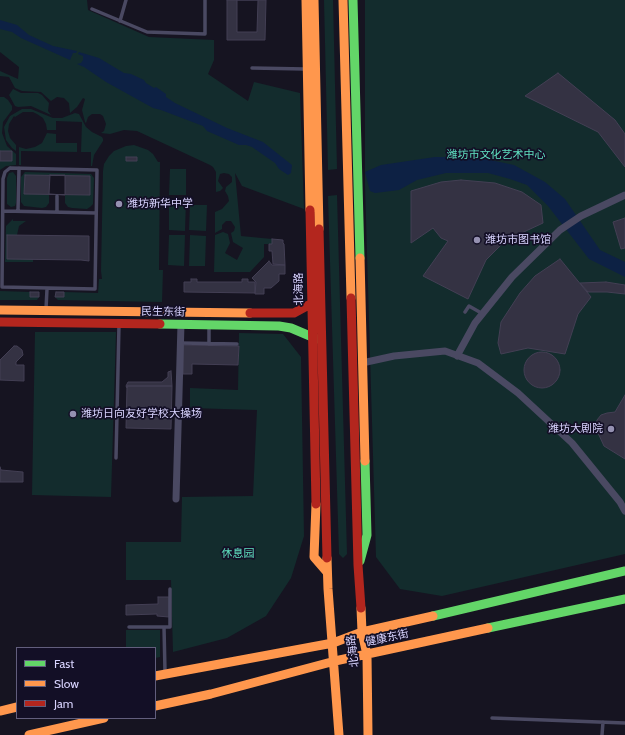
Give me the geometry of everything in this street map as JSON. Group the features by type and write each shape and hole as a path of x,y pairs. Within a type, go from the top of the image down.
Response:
{"main road":[{"name":"北海路","path":"306,0 316,524 314,557 327,572"},
{"name":"北海路","path":"314,0 322,297 327,572 334,643 339,735"},
{"name":"北海路","path":"344,0 362,515 358,565 362,632 367,655 368,735"},
{"name":"北海路","path":"353,0 362,363 359,401"},
{"path":"308,135 318,135"},
{"name":"民生东街","path":"0,310 294,313 311,305 322,297"},
{"name":"民生东街","path":"0,322 279,326 291,328 312,336 322,342"},
{"path":"316,524 326,524"},
{"name":"健康东街","path":"156,676 334,643 362,632 625,571"},
{"name":"健康东街","path":"156,706 211,694 335,661 625,599"},
{"path":"0,711 16,707"},
{"path":"29,735 100,719"}],"street":[{"path":"457,356 475,323 512,277 560,230 581,216 625,195"},
{"path":"176,499 180,324"},
{"path":"362,363 394,356 445,352 478,363 518,393 572,443 620,502 625,511"}],"lane":[{"path":"120,21 126,0"},
{"path":"92,9 147,32 204,34 205,0"},
{"path":"252,68 307,69"},
{"path":"18,168 18,211"},
{"path":"18,168 97,170 95,289 2,287 2,177 8,169 18,168"},
{"path":"57,196 57,212"},
{"path":"3,211 96,213"},
{"path":"46,310 47,289"},
{"path":"466,312 469,306 482,314"},
{"path":"116,458 119,324"},
{"path":"209,325 209,344"},
{"path":"180,343 236,344"},
{"path":"129,627 170,627 170,589"},
{"path":"164,627 165,674"},
{"path":"492,718 625,723"},
{"path":"602,735 603,722"}],"green space":[{"path":"0,0 87,0 88,10 149,37 214,40 214,60 208,74 248,101 254,82 300,93 304,209 242,186 235,173 241,236 272,239 272,244 264,244 264,257 250,272 214,272 215,235 223,232 228,234 230,243 225,253 237,260 243,248 233,242 231,233 234,231 235,227 231,221 226,221 222,225 222,229 215,233 215,212 222,209 229,201 225,191 226,187 232,182 232,177 229,174 220,174 218,181 223,188 216,192 216,172 210,165 137,131 124,130 110,134 101,133 104,131 106,124 103,116 100,114 92,114 88,117 86,123 85,122 82,110 85,99 83,98 77,107 70,113 69,103 64,98 57,97 51,101 41,92 22,91 15,88 9,77 0,76 0,71 18,79 19,67 0,52"},
{"path":"324,0 333,0 337,169 328,170"},
{"name":"潍坊市文化艺术中心","path":"365,0 625,0 625,554 442,596 400,589 376,557 365,185"},
{"path":"13,89 21,93 38,93 42,95 49,103 48,111 51,115 31,106 15,106 9,95"},
{"path":"0,97 4,97 8,100 12,106 12,110 3,122 2,133 7,146 16,154 16,165 6,166 0,170 0,161 12,161 12,152 0,151"},
{"path":"22,109 31,109 53,118 62,118 75,113 79,114 86,127 103,139 94,155 92,166 91,152 81,152 82,122 56,121 56,130 47,130 43,118 33,112 23,112 15,117 14,116 9,124 8,131 10,138 16,145 16,151 12,148 6,140 4,127 10,116"},
{"path":"47,133 56,134 56,143 77,143 77,152 21,151 21,165 19,165 19,147 26,149 35,147 42,143"},
{"path":"134,145 148,150 153,154 158,162 160,162 159,270 163,270 162,302 58,300 55,297 64,297 64,292 98,293 99,279 102,279 104,164 114,151 126,146"},
{"path":"170,169 186,169 186,195 169,195"},
{"path":"13,172 16,176 16,203 15,206 11,207 7,204 7,178 9,173"},
{"path":"25,172 91,174 94,178 93,204 87,209 68,207 65,203 65,195 90,195 90,176 25,175 24,194 49,194 49,203 46,207 42,208 24,206 21,202 21,177"},
{"path":"337,195 347,554 343,558 339,554 328,196"},
{"path":"169,200 186,200 185,231 169,230"},
{"path":"190,205 207,205 206,231 189,230"},
{"path":"13,219 13,221 26,221 19,226 17,235 7,235 7,259 33,259 33,262 5,262 6,226"},
{"path":"169,235 185,235 184,266 168,265"},
{"path":"190,235 206,236 205,266 189,266"},
{"path":"0,291 30,292 30,297 39,297 37,300 0,300"},
{"name":"潍坊日向友好学校大操场","path":"35,332 116,332 111,497 32,495"},
{"name":"休息园","path":"239,333 283,334 301,357 304,536 291,578 266,616 227,638 173,652 171,580 126,580 126,542 181,542 182,497 253,496 257,410 190,408 190,388 238,390"},
{"path":"126,630 160,630 160,657 156,658 156,647 126,647"}],"water":[{"path":"0,20 17,25 29,35 53,46 77,51 76,53 73,53 70,60 21,38 12,32 0,29"},
{"path":"79,52 99,58 124,73 131,74 144,80 146,83 154,88 156,87 166,94 166,97 175,103 227,128 263,142 292,165 291,173 288,175 279,169 275,163 252,147 239,145 207,131 203,126 153,108 106,82 77,64 81,63 83,60 83,56 78,54"},
{"path":"435,157 476,157 514,165 545,182 565,199 600,250 625,262 625,277 589,259 548,206 527,185 510,179 488,173 446,173 417,180 399,190 375,193 370,191 365,172 381,165"}],"building":[{"path":"227,0 266,0 265,40 227,40"},
{"path":"237,0 258,0 257,32 237,32"},
{"path":"558,73 615,120 625,134 625,167 598,132 525,96"},
{"path":"0,151 12,151 12,161 0,161"},
{"path":"126,157 137,157 137,161 126,161"},
{"path":"25,175 90,176 90,195 24,194"},
{"path":"50,175 65,175 65,195 49,194"},
{"name":"潍坊市图书馆","path":"461,180 495,183 522,192 541,205 543,223 513,237 502,244 486,260 468,299 423,276 448,241 441,238 433,228 411,243 411,191 441,182"},
{"path":"625,218 625,248 621,249 613,222"},
{"path":"7,235 89,236 89,261 7,259"},
{"path":"272,239 283,240 285,265 273,264 272,251 269,251 269,244 272,244"},
{"path":"560,259 591,297 578,314 565,354 528,348 501,354 498,343 501,322 520,293 535,276"},
{"path":"269,261 272,265 285,265 285,274 279,274 279,281 271,288 264,288 264,294 255,294 256,282 252,278"},
{"path":"191,279 197,279 197,282 242,282 242,279 248,279 248,282 255,282 255,293 184,292 184,282 191,282"},
{"path":"606,282 625,285 625,294 588,292 580,283"},
{"path":"30,292 39,292 39,297 30,297"},
{"path":"56,292 64,292 64,297 55,297"},
{"path":"183,345 239,346 238,365 192,364 192,374 183,374"},
{"path":"14,346 17,346 22,350 23,355 16,362 16,365 24,365 24,381 0,380 0,360"},
{"path":"546,352 555,357 559,363 559,377 555,383 546,388 538,388 529,383 525,377 524,366 529,357 535,353"},
{"path":"171,371 172,386 127,386 127,388 126,386 128,382 162,382 168,377 168,372"},
{"path":"127,386 172,386 171,429 126,428"},
{"name":"潍坊大剧院","path":"625,395 625,459 604,446 596,425 597,420 601,415 615,412"},
{"path":"0,467 1,470 23,472 23,482 0,482"},
{"path":"158,597 169,597 169,617 157,616 157,614 126,615 126,605 158,604"}],"traffic: fast":[{"path":"353,0 360,258"},
{"path":"160,324 279,326 291,328 317,339"},
{"path":"360,561 367,535 365,461"},
{"path":"433,616 625,571"},
{"path":"488,628 625,599"}],"traffic: slow":[{"path":"306,0 310,210"},
{"path":"314,0 319,229"},
{"path":"343,0 351,298"},
{"path":"360,258 365,461"},
{"path":"0,310 250,313"},
{"path":"316,504 314,557 327,572"},
{"path":"327,558 339,735"},
{"path":"361,608 362,632 367,655 368,735"},
{"path":"156,676 333,643 362,632 433,616"},
{"path":"156,706 211,694 335,661 488,628"},
{"path":"0,711 16,707"},
{"path":"29,735 100,719"}],"traffic: jam":[{"path":"310,210 316,504"},
{"path":"319,229 327,558"},
{"path":"351,298 358,565 361,608"},
{"path":"250,313 294,313 316,301"},
{"path":"0,322 160,324"}],"place":[{"name":"潍坊新华中学","path":"119,204"},
{"name":"潍坊市图书馆","path":"477,240"},
{"name":"潍坊日向友好学校大操场","path":"73,414"},
{"name":"潍坊大剧院","path":"611,429"}]}
